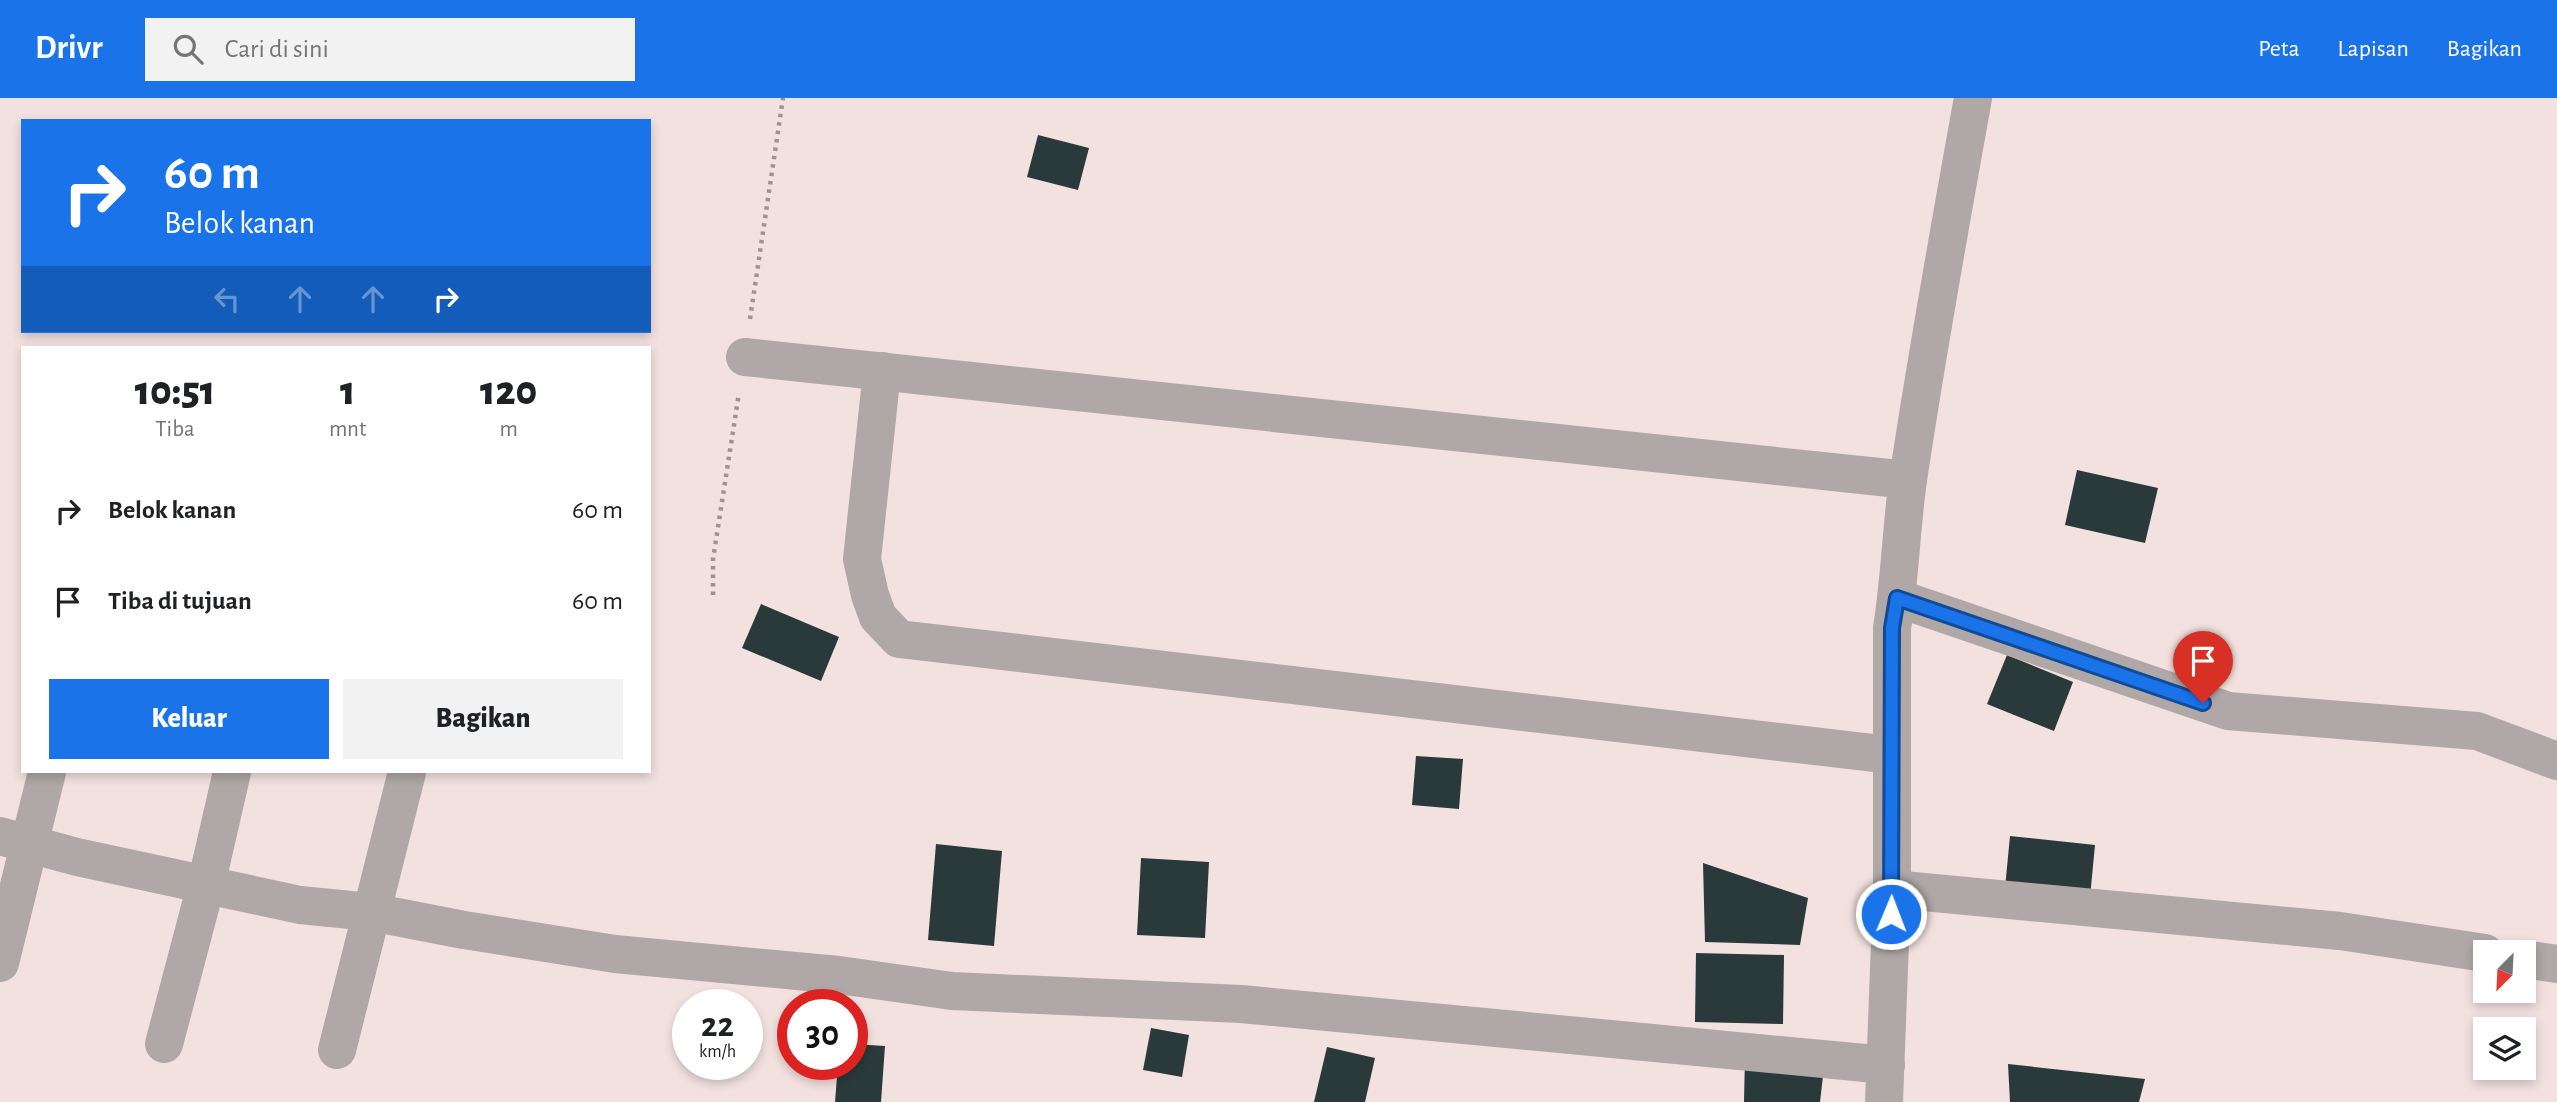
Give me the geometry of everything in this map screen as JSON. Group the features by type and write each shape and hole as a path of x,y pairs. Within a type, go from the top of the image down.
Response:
{"street":[{"path":"15,840 77,858 300,905 371,912 615,954 839,975 952,990 1241,1004 1885,1084 1892,889 1891,755 1895,613 1908,481 1936,301 1973,98"},
{"path":"745,357 1908,481"},
{"path":"882,371 862,559 878,617 899,639 1891,755"},
{"path":"1895,613 2228,711 2477,731 2557,761"},
{"path":"0,963 15,840 47,773"},
{"path":"164,1044 206,885 232,773"},
{"path":"337,1050 407,773"},
{"path":"1892,889 2340,931 2473,951"},
{"path":"2536,961 2557,964"}],"building":[{"path":"1038,135 1089,148 1078,190 1027,177"},
{"path":"2077,470 2158,488 2145,543 2065,525"},
{"path":"761,604 839,637 821,681 742,648"},
{"path":"2007,655 2073,682 2054,731 1987,704"},
{"path":"1416,756 1463,759 1459,809 1412,805"},
{"path":"2010,836 2095,845 2088,918 2003,909"},
{"path":"936,844 1002,851 994,946 928,940"},
{"path":"1141,858 1209,862 1205,938 1137,935"},
{"path":"1703,863 1808,898 1800,945 1705,942"},
{"path":"1696,953 1784,955 1783,1024 1695,1022"},
{"path":"1151,1028 1189,1035 1182,1077 1143,1070"},
{"path":"868,1045 885,1046 881,1102 835,1102 837,1080 868,1080"},
{"path":"1327,1047 1375,1058 1365,1102 1314,1102"},
{"path":"1745,1055 1824,1067 1820,1102 1744,1102"},
{"path":"2008,1064 2145,1079 2139,1102 2010,1102"}],"route":[{"path":"1891,914 1892,628 1897,598 2203,703"}]}
